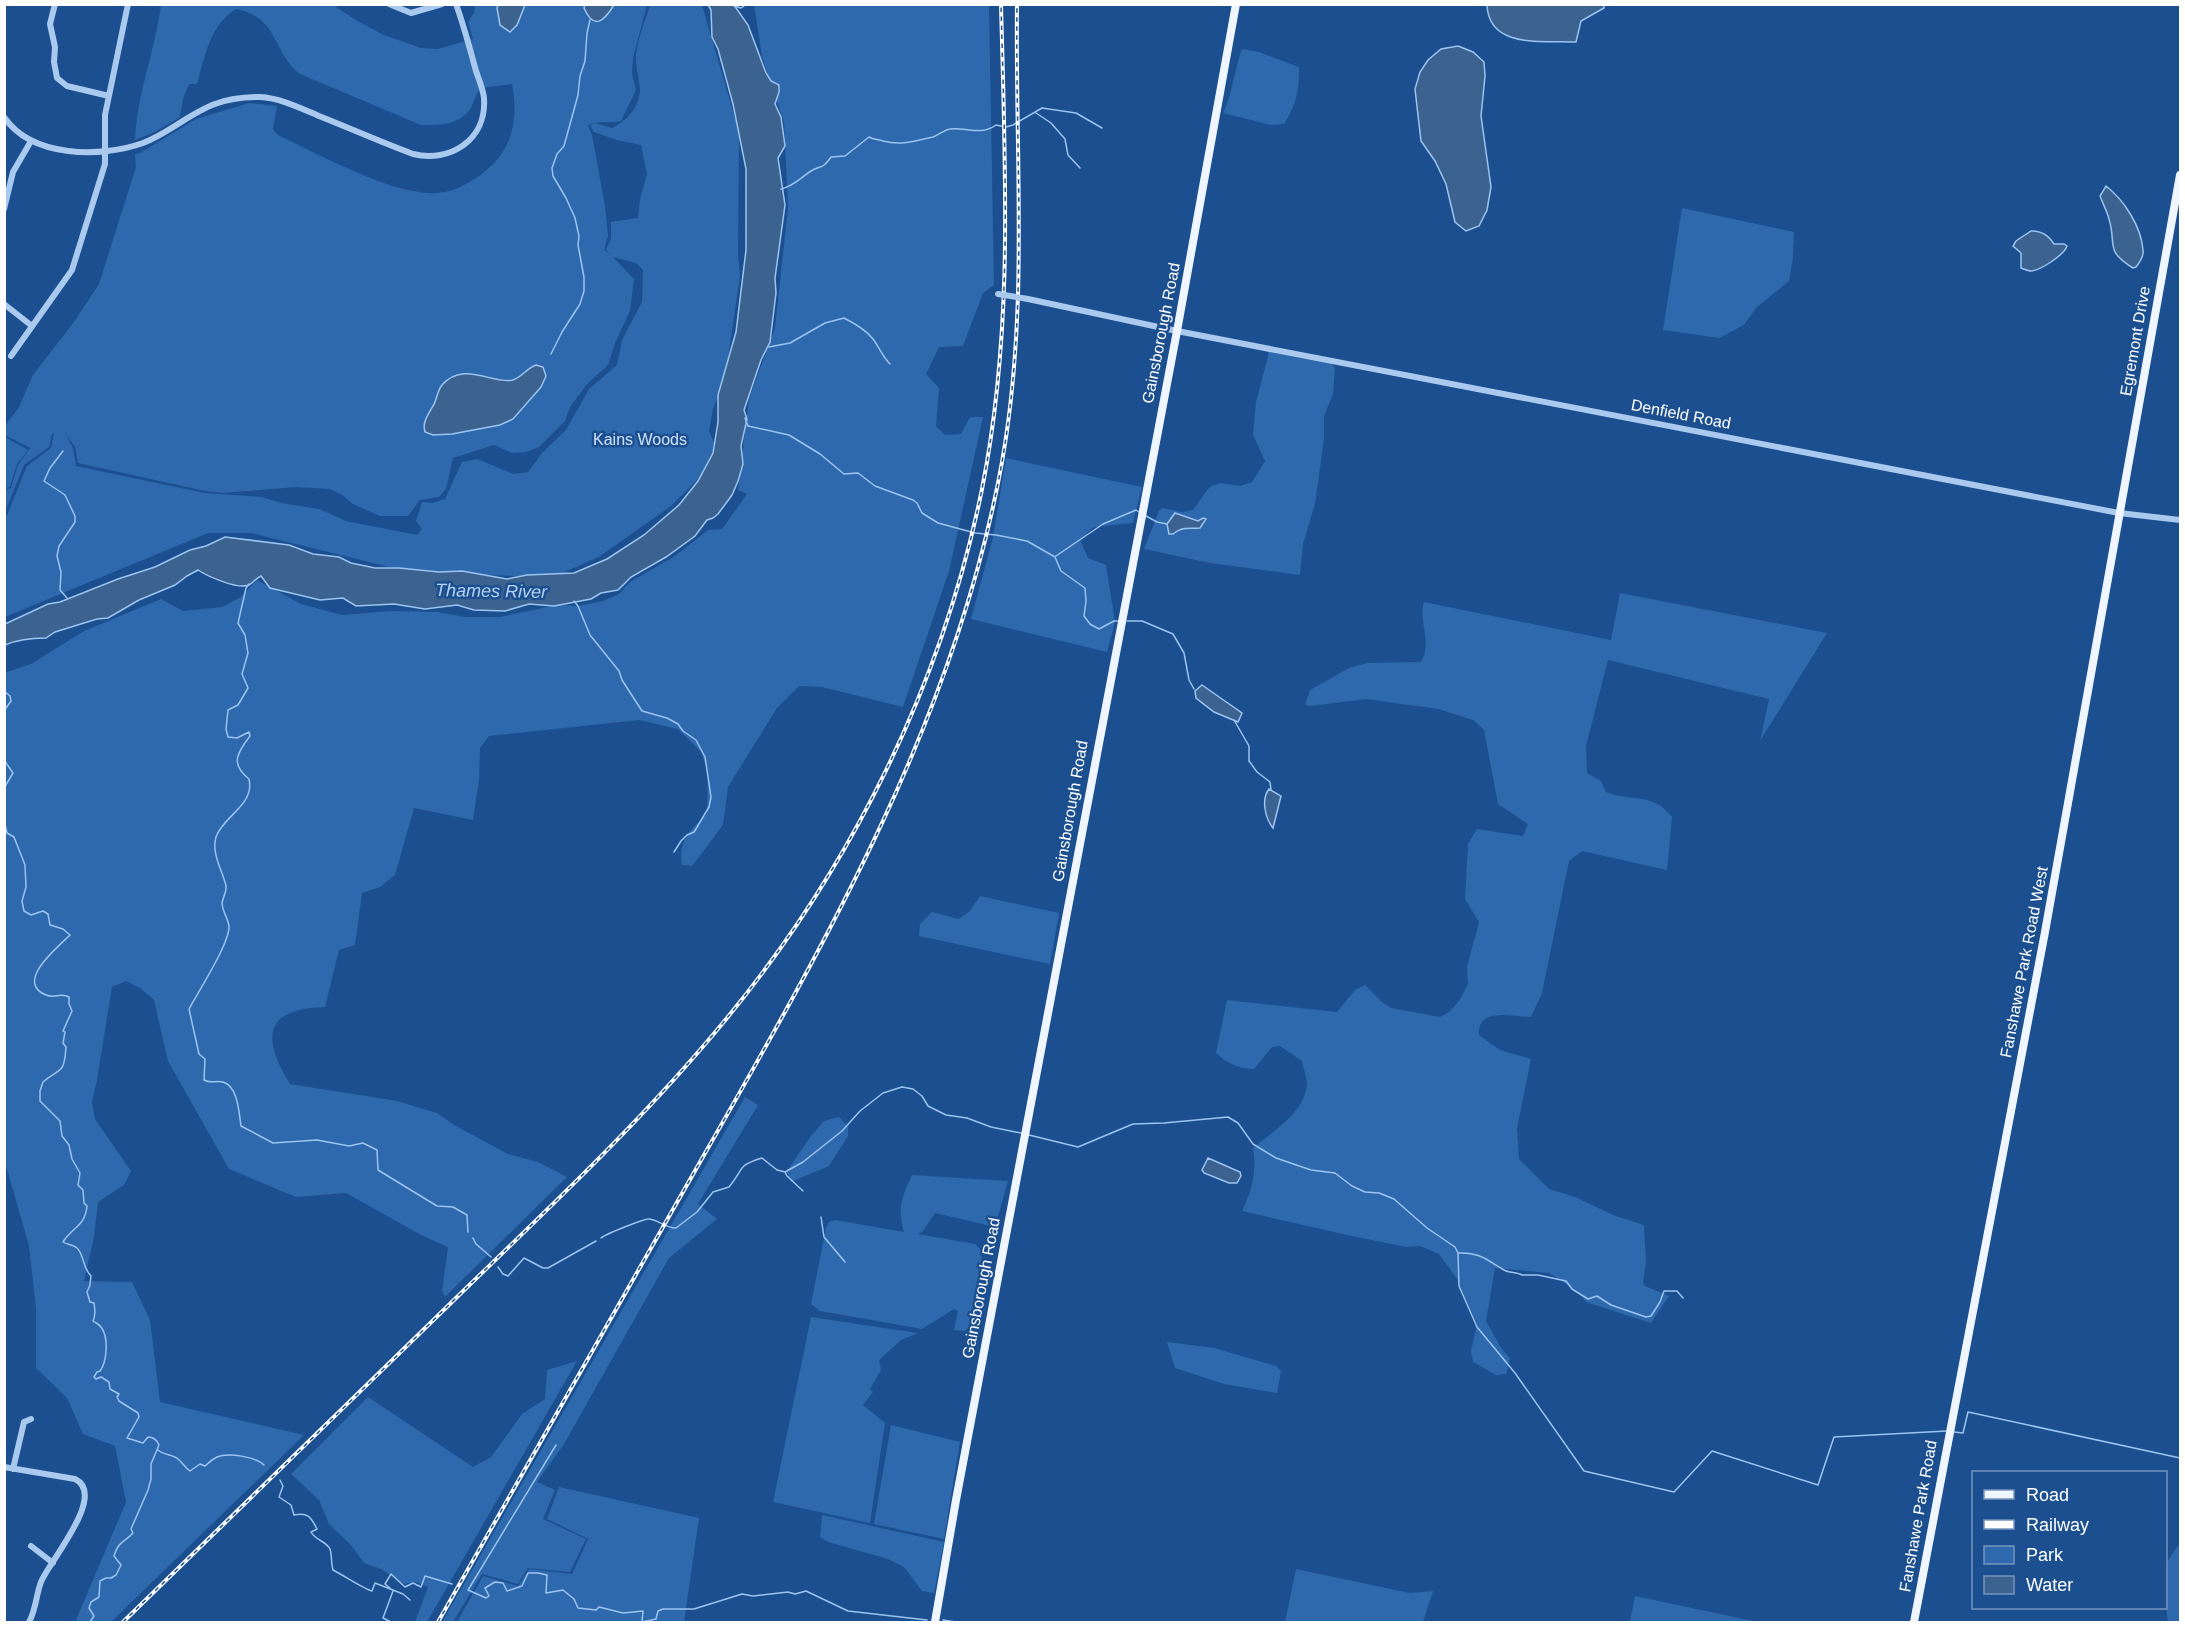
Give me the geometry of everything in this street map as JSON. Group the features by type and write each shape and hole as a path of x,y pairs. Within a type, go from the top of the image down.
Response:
{"main road":[{"name":"Gainsborough Road","path":"935,1623 958,1488 1177,331 1236,4"},
{"name":"Egremont Drive","path":"2119,513 2181,175"},
{"name":"Fanshawe Park Road West","path":"1953,1415 2045,932 2119,513"},
{"name":"Fanshawe Park Road","path":"1914,1623 1953,1415"}],"street":[{"path":"55,4 50,24 55,47 54,62 57,78 67,86 110,96"},
{"path":"11,356 72,270 105,164 104,127 129,4"},
{"path":"389,4 411,13 442,4"},
{"path":"4,117 31,141 53,148 74,151 120,149 160,135 214,104 241,98 262,97 297,107 426,158 452,153 464,146 476,132 482,116 484,98 456,4"},
{"path":"4,208 13,172 31,141"},
{"name":"Denfield Road","path":"989,294 1028,299 1177,331 2119,513 2181,520"},
{"path":"4,304 32,326"},
{"path":"14,1469 24,1422 31,1419"},
{"path":"4,1467 75,1479 82,1484 85,1495 79,1517 41,1582 29,1623"},
{"path":"31,1546 53,1563"}],"green space":[{"name":"Kains Woods","path":"161,5 333,5 384,35 421,48 438,49 473,39 468,22 474,13 475,5 647,5 633,58 632,74 636,90 621,121 595,123 612,128 626,118 634,109 639,98 636,55 650,5 702,5 739,132 738,254 740,276 725,379 713,409 709,431 715,445 706,471 671,506 599,557 553,577 482,575 389,567 251,533 208,533 5,617 5,520 27,466 51,448 54,433 49,447 24,465 5,512 5,489 11,488 18,465 30,448 5,435 5,426 19,407 33,375 74,322 99,284 136,167 135,154 196,119 249,103 277,106 273,129 278,135 337,164 384,183 406,190 427,193 445,192 469,183 489,168 509,140 514,118 512,84 481,88 470,109 454,122 421,125 300,74 291,66 268,28 250,13 236,9 214,32 197,84 189,84 183,99 180,117 155,132 135,140 139,106","holes":["593,124 590,125 594,132 641,145 647,174 640,199 638,218 611,222 611,238 606,250 611,255 604,250 608,236 605,206 592,135 588,125","613,257 636,263 643,270 642,302 622,340 617,365 589,389 566,430 542,453 528,472 513,474 478,459 462,462 445,499 432,503 422,502 416,521 422,529 417,535 346,521 319,509 281,503 262,497 205,493 76,466 73,448 65,433 75,447 78,463 205,491 224,493 296,487 330,489 353,504 380,516 408,516 420,500 439,497 446,489 453,458 494,445 512,453 526,452 539,447 565,421 570,407 587,384 608,365 615,343 630,311 634,279"]},
{"path":"754,5 989,5 994,285 983,293 963,346 939,347 926,374 939,388 936,426 945,435 961,434 970,417 983,417 949,571 903,707 822,687 799,686 777,708 728,787 723,825 692,866 682,865 681,857 687,836 707,814 708,772 701,752 678,729 639,720 489,736 480,748 479,780 473,820 414,808 395,875 380,887 362,893 355,945 339,950 325,1007 290,1013 279,1020 272,1040 281,1067 290,1084 397,1101 437,1113 454,1125 508,1154 538,1162 567,1177 445,1297 442,1291 448,1247 421,1235 346,1193 296,1197 229,1169 168,1061 154,1000 140,988 126,981 112,987 92,1102 95,1119 131,1171 124,1185 98,1202 94,1237 84,1281 132,1282 150,1320 160,1402 304,1435 111,1622 79,1622 76,1620 126,1502 115,1446 83,1434 67,1398 36,1368 36,1308 29,1246 5,1162 4,673 31,664 84,631 161,599 183,611 222,607 241,597 257,580 301,604 342,615 390,611 437,612 465,617 500,617 557,605 578,606 603,601 619,594 630,582 675,556 708,530 722,529 747,494 738,490 749,399 775,328 788,208 784,122 762,57"},
{"path":"1242,49 1259,52 1299,67 1296,97 1284,124 1271,125 1223,113"},
{"path":"1682,208 1794,232 1789,281 1756,308 1744,325 1719,338 1663,330"},
{"path":"1268,348 1314,357 1332,364 1335,368 1333,394 1324,416 1324,439 1315,504 1303,544 1300,575 1210,563 1144,549 1162,508 1182,512 1193,510 1212,486 1221,483 1240,486 1252,482 1265,461 1253,435 1256,402"},
{"path":"5,437 28,450 17,464 10,487 5,488"},
{"path":"1006,458 1142,487 1133,523 1093,527 1080,540 1088,558 1106,565 1115,622 1107,652 971,619 993,537"},
{"path":"1620,593 1827,633 1760,741 1769,699 1608,660 1586,746 1587,773 1601,781 1606,792 1658,804 1672,817 1667,870 1582,851 1569,861 1542,993 1531,1017 1498,1015 1490,1017 1480,1026 1479,1035 1500,1050 1531,1059 1517,1128 1519,1159 1549,1189 1644,1225 1646,1262 1643,1283 1669,1296 1651,1323 1586,1302 1577,1291 1549,1273 1495,1268 1486,1321 1510,1359 1506,1374 1496,1375 1473,1362 1471,1351 1477,1324 1457,1279 1439,1254 1420,1246 1406,1247 1242,1211 1253,1180 1253,1148 1294,1113 1305,1095 1307,1084 1302,1061 1280,1046 1272,1047 1254,1069 1234,1065 1216,1053 1227,1000 1337,1012 1355,990 1365,985 1391,1008 1440,1017 1449,1012 1459,1001 1468,984 1467,967 1479,922 1465,899 1468,844 1477,829 1523,836 1528,824 1498,804 1484,730 1473,720 1438,709 1366,699 1305,705 1310,690 1349,668 1367,663 1421,662 1426,647 1424,602 1611,640"},
{"path":"980,896 1059,913 1050,964 919,936 920,924 932,912 959,919 970,911"},
{"path":"745,1097 758,1105 698,1204 717,1219 669,1258 564,1444 537,1482 555,1490 543,1519 586,1539 570,1572 528,1568 518,1584 482,1574 453,1622 442,1622"},
{"path":"839,1117 848,1126 848,1136 829,1166 791,1182 787,1171 811,1136 824,1121"},
{"path":"912,1175 1008,1181 995,1227 935,1213 923,1231 918,1234 975,1244 981,1250 982,1261 970,1327 965,1331 954,1330 958,1311 954,1309 922,1329 820,1311 811,1304 829,1222 835,1220 904,1232 901,1216 902,1203"},
{"path":"811,1317 918,1333 901,1340 879,1360 881,1370 870,1389 873,1392 863,1405 885,1423 870,1523 773,1502"},
{"path":"1167,1342 1214,1348 1276,1366 1281,1371 1277,1393 1224,1384 1175,1368"},
{"path":"577,1361 427,1622 415,1622 428,1587 416,1582 404,1584 381,1569 364,1563 351,1545 329,1524 319,1500 291,1474 368,1397 473,1467 491,1457 522,1414 545,1399 547,1370"},
{"path":"891,1425 960,1442 944,1539 874,1524"},
{"path":"559,1487 699,1518 684,1622 457,1622 483,1576 518,1586 529,1569 572,1574 588,1539 547,1519"},
{"path":"822,1515 944,1542 934,1593 922,1591 904,1567 888,1559 828,1542 820,1537"},
{"path":"2180,1543 2180,1622 2168,1622 2167,1562"},
{"path":"1296,1569 1410,1593 1433,1591 1423,1622 1285,1622"},
{"path":"1635,1596 1739,1618 1756,1622 1630,1622"}],"water":[{"path":"585,4 614,5 603,19 595,21 588,15 584,8"},
{"path":"1487,4 1604,5 1604,8 1581,21 1576,42 1549,42 1521,40 1508,36 1497,29 1490,19"},
{"path":"498,5 525,5 517,25 510,32 500,25"},
{"name":"Thames River","path":"708,5 734,5 748,25 766,73 771,81 779,85 775,104 781,117 785,146 778,158 785,205 775,278 776,293 770,342 761,360 744,410 747,419 741,446 743,464 732,495 718,514 707,520 695,536 666,557 631,577 618,590 601,593 591,599 554,606 529,604 505,611 474,610 457,605 425,609 394,604 356,606 343,598 320,600 270,588 261,576 249,585 238,586 215,579 198,570 175,585 139,600 108,618 97,619 55,632 46,638 25,639 5,645 5,624 48,604 60,602 155,567 190,550 206,546 225,537 289,545 313,554 339,557 351,563 375,568 462,571 507,579 527,575 574,573 607,559 644,535 679,505 698,481 713,453 718,422 718,395 736,332 746,250 746,169 733,104 718,49 712,37 711,10"},
{"path":"1458,46 1473,52 1484,62 1481,116 1491,187 1487,210 1479,226 1466,231 1455,222 1446,184 1435,161 1421,141 1415,89 1420,72 1428,60 1441,49"},
{"path":"2106,186 2125,206 2139,232 2143,252 2136,267 2133,268 2124,262 2113,246 2109,219 2100,196"},
{"path":"2031,231 2044,234 2054,244 2067,246 2062,254 2052,262 2031,271 2021,268 2021,253 2013,246 2016,241"},
{"path":"536,365 543,367 546,376 541,387 513,419 500,425 452,434 433,435 425,432 427,416 439,390 451,378 460,374 469,374 505,381 513,380"},
{"path":"1175,513 1198,521 1206,519 1200,528 1182,529 1169,534 1167,524"},
{"path":"1202,685 1242,713 1238,722 1214,712 1196,698 1195,691"},
{"path":"1269,789 1281,796 1273,828 1265,808 1265,798"},
{"path":"1208,1158 1240,1172 1241,1176 1237,1183 1229,1183 1204,1173 1202,1170"}],"waterway":[{"path":"734,6 741,8 747,4"},
{"path":"966,4 976,4"},
{"path":"551,354 580,304 584,291 575,218 553,176 552,168 557,154 564,146 578,95 590,20"},
{"path":"781,189 823,166 831,157 845,156 869,137 902,143 933,137 950,129 979,131 996,125 1006,127 1042,108 1076,113 1102,128"},
{"path":"1036,113 1051,123 1065,139 1068,155 1080,168"},
{"path":"769,347 790,343 825,323 844,318 870,336 890,364"},
{"path":"745,418 748,426 789,435 820,454 844,474 858,473 875,486 913,500 922,513 938,523 975,533 1027,541 1055,557 1061,571 1085,588 1084,616 1090,624 1099,629 1114,621 1119,621"},
{"path":"63,451 50,468 44,481 65,495 75,516 75,522 59,546 57,556 61,572 60,590 67,598"},
{"path":"1056,556 1103,524 1136,510 1139,512"},
{"path":"1146,516 1167,524"},
{"path":"249,584 246,588 238,623 245,635 248,653 242,674 248,688 238,705 228,710 226,729 228,737 237,738 249,732 250,736 237,758 239,768 249,779 250,788 243,803 216,837 216,856 226,886 222,904 229,926 228,934 189,1009 199,1054 205,1059 204,1080 223,1082 228,1085 235,1094 241,1126 273,1143 317,1140 349,1146 363,1143 377,1150 378,1170 437,1206 453,1207 467,1215 468,1232"},
{"path":"574,601 590,635 619,671 622,680 642,711 667,718 678,724 683,731 696,740 705,757 711,797 709,807 694,832 687,835 674,852"},
{"path":"1127,621 1142,621 1173,634 1184,653 1189,680 1194,689"},
{"path":"4,691 10,696 11,701 4,711"},
{"path":"1234,720 1249,746 1249,761 1257,772 1270,782 1271,790"},
{"path":"4,760 13,773 4,788"},
{"path":"4,820 7,833 14,837 25,865 26,887 22,901 24,911 31,915 43,911 48,914 50,925 63,929 70,935 36,973 37,989 46,995 69,997 72,1011 63,1031 65,1032 63,1043 66,1047 63,1066 43,1082 40,1101 60,1121 62,1136 69,1145 72,1159 80,1173 78,1185 83,1190 84,1203 87,1206 81,1223 63,1242 74,1246 81,1254 91,1276 87,1292 90,1302 94,1303 93,1321 104,1331 106,1349 104,1362 94,1377 96,1379 101,1377 109,1382 110,1389 119,1394 117,1397 119,1401 138,1413 139,1417 127,1438 143,1443 150,1437 155,1439 159,1445 151,1464 148,1490 131,1529 133,1533 120,1544 114,1556 121,1565 116,1575 100,1581 99,1597 91,1602 89,1608 94,1616 90,1622"},
{"path":"785,1172 803,1162 842,1131 860,1111 883,1093 902,1087 913,1089 922,1096 928,1106 946,1115 967,1118 991,1127 1021,1133"},
{"path":"1029,1135 1078,1147 1133,1124 1228,1117 1238,1123 1253,1144 1276,1158 1311,1170 1335,1173 1352,1186 1365,1192 1379,1193 1394,1199 1427,1228 1455,1247 1458,1253 1459,1286 1477,1327 1515,1373 1584,1471 1674,1492 1712,1451 1818,1485 1834,1437 1947,1431"},
{"path":"601,1238 646,1219 676,1228 697,1212 713,1192 729,1187 744,1166 762,1158 777,1170 785,1172 803,1191"},
{"path":"821,1217 824,1237 845,1262"},
{"path":"473,1238 476,1244 491,1257"},
{"path":"498,1267 503,1274 508,1276 524,1258 543,1268 548,1268 596,1241"},
{"path":"1459,1253 1478,1255 1508,1272 1566,1281 1572,1289 1588,1299 1597,1296 1611,1305 1646,1317 1651,1316 1664,1291 1677,1291 1683,1298"},
{"path":"1954,1432 1963,1433 1968,1412 2180,1458"},
{"path":"556,1445 468,1590 486,1598 489,1596 485,1588 495,1582 503,1583 507,1591 522,1586 528,1573 538,1573 547,1575 546,1593 563,1590 574,1599 578,1608 596,1610 599,1607 623,1613 643,1611 642,1622 656,1619 658,1611 663,1609 694,1609 742,1594 753,1596 788,1592 795,1594 806,1591 848,1611 927,1620"},
{"path":"158,1450 176,1457 190,1471 200,1464 205,1466 217,1457 228,1455 249,1458 264,1465"},
{"path":"280,1480 283,1486 279,1497 291,1505 294,1515 303,1514 311,1519 317,1529 311,1532 330,1549 333,1570 368,1590 372,1591 375,1583 403,1594 410,1600"},
{"path":"390,1588 385,1584 391,1574 405,1587 413,1583 421,1587 425,1576 452,1584"},
{"path":"391,1622 383,1618 393,1591"},
{"path":"943,1620 956,1622"}],"railway":[{"path":"123,1622 562,1196 663,1091 727,1018 772,960 814,898 852,835 887,769 917,701 943,632 965,561 982,489 999,369 1003,308 1005,187 1001,4"},
{"path":"438,1622 797,990 883,821 921,734 954,646 981,555 1002,462 1010,405 1015,348 1019,234 1017,4"}]}
